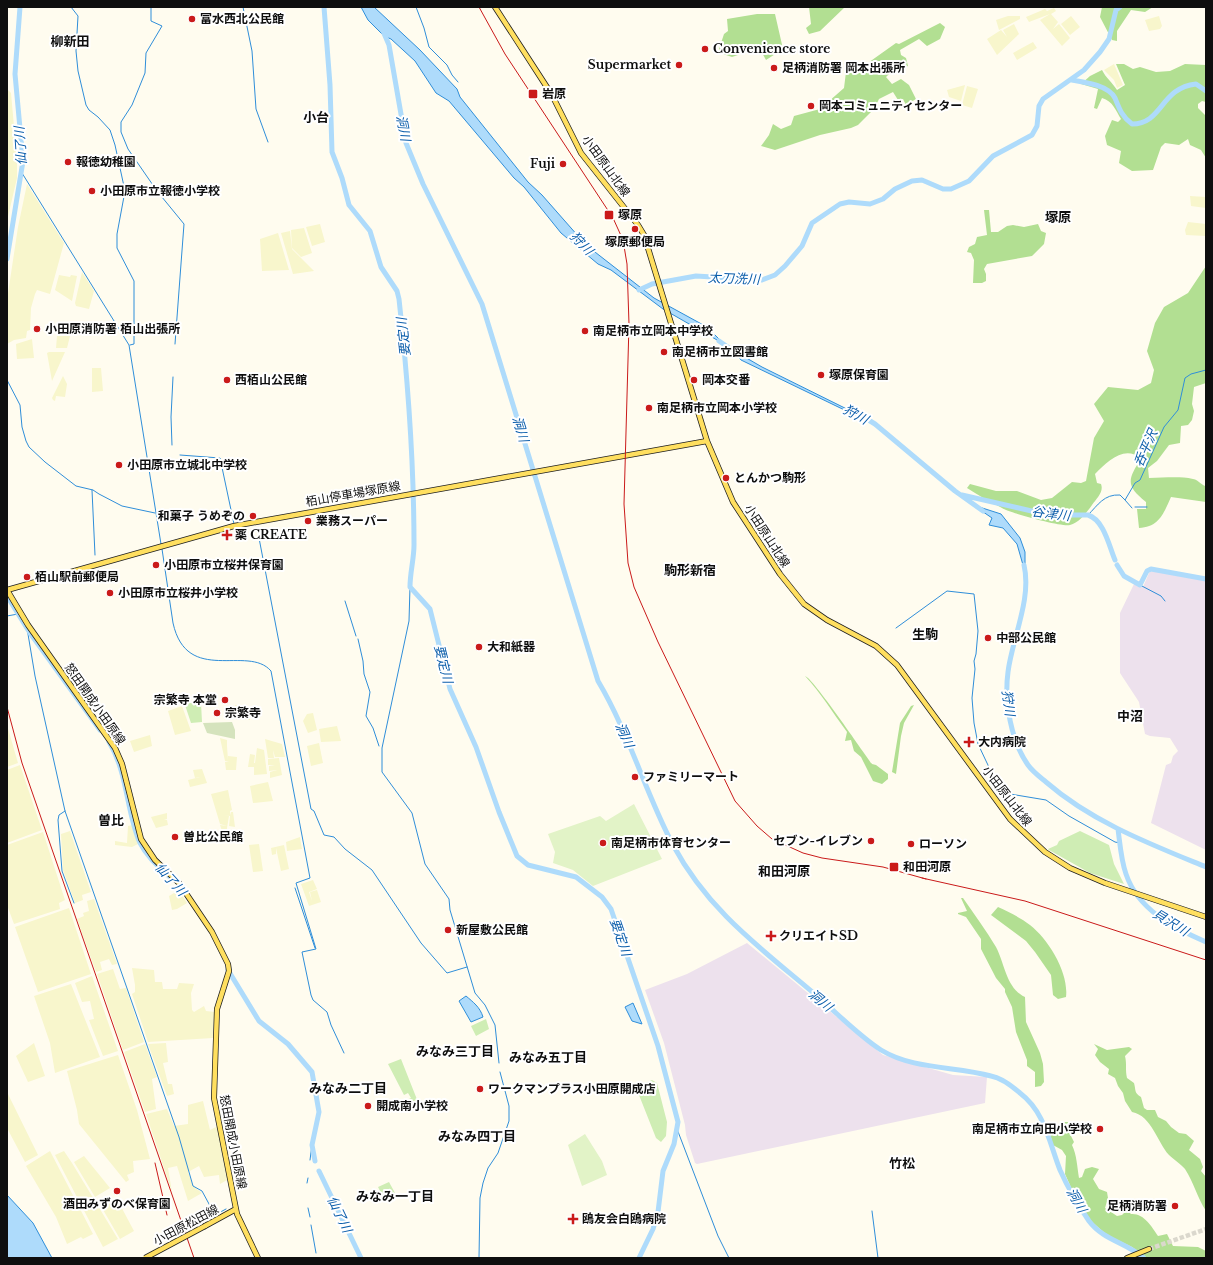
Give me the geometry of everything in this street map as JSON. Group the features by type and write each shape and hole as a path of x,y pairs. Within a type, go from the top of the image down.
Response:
{"main road":[{"name":"小田原山北線","path":"495,7 552,95 581,153 638,225 646,240 707,441 733,502 757,540 797,597 820,617 876,646 896,665 996,800 1023,833 1046,852 1070,868 1135,893 1206,917"},
{"name":"栢山停車場塚原線","path":"7,590 234,526 707,441"},
{"name":"怒田開成小田原線","path":"7,590 28,625 111,741 122,764 141,839 145,848 179,883 215,937 230,968 218,1008 213,1091 236,1209 240,1223 258,1258"},
{"name":"小田原松田線","path":"145,1258 236,1209"},
{"path":"1127,1258 1149,1249"}],"shaded area":[{"path":"1054,8 1056,11 1051,14 1058,22 1053,29 1059,24 1070,38 1062,46 1040,20 1050,14 1029,22 1026,17 1045,9 1047,11"},
{"path":"1008,16 1020,16 1020,19 999,30 996,20"},
{"path":"1071,16 1080,27 1070,35 1061,24"},
{"path":"1159,16 1162,26 1160,29 1149,31 1145,20"},
{"path":"1014,24 1019,34 997,55 987,39 1001,30 1007,37 1003,30"},
{"path":"1033,42 1037,48 1017,60 1013,53"},
{"path":"1114,64 1123,85 1117,88 1114,80 1104,70"},
{"path":"965,85 961,101 949,97 947,90"},
{"path":"967,86 978,89 972,108 962,105"},
{"path":"7,89 11,93 17,160 17,178 7,221"},
{"path":"27,184 64,243 50,294 37,290 35,294 31,308 30,330 27,331 26,338 14,340 7,344 7,300 18,227"},
{"path":"1190,196 1206,197 1206,208 1191,206"},
{"path":"1188,222 1206,224 1206,236 1186,235 1185,230"},
{"path":"320,224 325,242 312,246 306,227"},
{"path":"304,228 312,253 301,257 292,248 291,230"},
{"path":"290,231 292,249 314,271 293,274 281,233"},
{"path":"278,233 289,270 262,271 260,239"},
{"path":"82,272 94,291 89,309 76,306 75,303"},
{"path":"59,275 70,277 71,275 77,276 72,301 55,290"},
{"path":"57,336 70,336 67,348 56,348"},
{"path":"32,339 34,358 17,359 16,344"},
{"path":"65,352 52,381 47,353"},
{"path":"92,368 101,368 103,391 92,392"},
{"path":"63,376 67,384 65,397 56,396 55,401 52,398"},
{"path":"1152,571 1206,581 1206,850 1151,823 1166,765 1171,763 1173,756 1178,751 1170,738 1145,734 1139,702 1120,673 1120,613 1134,584 1143,587 1149,573"},
{"path":"235,705 250,708 250,714 247,714 250,715 250,720 235,719"},
{"path":"182,706 191,731 175,735 168,711"},
{"path":"313,713 317,730 308,733 303,721 307,714"},
{"path":"7,725 18,763 7,767"},
{"path":"337,726 341,741 321,742 319,729"},
{"path":"150,735 152,746 134,752 130,741"},
{"path":"220,738 227,740 228,760 228,756 237,757 236,770 226,770 225,762 229,762 225,761"},
{"path":"265,739 282,744 285,757 275,757 273,750 274,758 268,758"},
{"path":"319,743 323,763 311,766 307,746"},
{"path":"257,748 264,750 267,774 254,775 254,767 248,767 250,754 255,755 255,763"},
{"path":"279,758 282,775 270,778 270,772 277,770 269,771 269,766 275,765 268,765 268,759"},
{"path":"20,765 42,830 7,843 7,770"},
{"path":"202,769 207,783 190,787 188,780 200,777 195,778 193,770"},
{"path":"268,782 273,801 253,803 250,786"},
{"path":"228,790 232,810 230,811 230,815 231,812 233,812 235,827 229,826 230,816 223,815 229,816 225,840 220,825 227,826 220,824 211,794"},
{"path":"167,813 167,819 164,820 167,820 168,825 156,828 151,817"},
{"path":"133,825 138,844 132,847 115,845 115,841 127,843 128,826"},
{"path":"70,831 91,892 82,895 83,900 75,903 63,870 61,834"},
{"path":"43,832 65,900 59,903 60,909 14,924 7,905 7,845"},
{"path":"300,837 302,849 287,851 286,842"},
{"path":"259,844 263,871 253,872 249,845"},
{"path":"284,845 289,869 281,871 276,848 276,854 272,855 271,848"},
{"path":"313,880 317,889 309,892 312,901 310,892 317,890 321,902 309,906 301,884"},
{"path":"179,890 187,903 177,909 172,910 169,896"},
{"path":"94,899 117,964 112,965 109,959 100,962 102,970 96,972 77,919 84,916 83,913 89,911 87,901"},
{"path":"69,908 91,974 38,992 15,927"},
{"path":"747,943 883,1055 953,1075 987,1077 985,1103 697,1164 695,1163 686,1135 685,1125 664,1043 645,990 687,974"},
{"path":"132,968 154,970 155,982 162,982 163,989 177,989 179,983 194,984 191,993 192,1010 194,1012 204,1006 206,1011 215,1012 213,1038 148,1042 132,994 135,992 135,985"},
{"path":"113,969 120,989 126,988 144,1042 123,1050 97,974"},
{"path":"92,976 118,1051 103,1056 89,1020 94,1019 90,1001 82,1002 75,983"},
{"path":"71,984 100,1057 55,1073 50,1043 34,996"},
{"path":"34,1043 45,1076 28,1082 16,1056"},
{"path":"166,1043 168,1062 163,1063 168,1084 172,1084 174,1094 167,1096 148,1044"},
{"path":"145,1044 157,1077 152,1079 156,1109 145,1112 124,1052"},
{"path":"118,1055 137,1110 150,1159 133,1161 134,1172 127,1175 129,1180 126,1182 79,1124 67,1071"},
{"path":"7,1092 38,1155 25,1162 7,1128"},
{"path":"203,1101 210,1130 218,1126 229,1179 220,1184 219,1175 204,1177 199,1166 188,1172 193,1186 202,1193 188,1201 177,1166 168,1168 172,1192 146,1114 167,1109 174,1126 188,1124 188,1105"},
{"path":"50,1151 93,1234 83,1239 81,1237 67,1244 56,1217 26,1166"},
{"path":"64,1151 118,1239 103,1247 55,1155"},
{"path":"84,1156 110,1188 95,1197 74,1162"},
{"path":"117,1199 134,1231 120,1239 102,1208"}],"green space":[{"path":"809,7 845,7 820,31 809,34 806,28 811,24"},
{"path":"1102,7 1153,7 1145,12 1131,10 1117,31 1117,41 1112,40 1100,17"},
{"path":"757,14 775,14 783,49 766,60 760,49 753,44 744,47 738,55 732,57 723,54 719,49 724,34 728,31 727,19"},
{"path":"940,23 945,27 940,39 927,46 919,39 900,50 901,55 906,58 908,66 891,72 886,77 892,84 901,79 909,85 916,99 906,105 903,99 898,100 893,92 879,99 874,109 858,125 851,128 820,135 775,150 761,146 769,135 773,124 781,129 791,125 794,116 820,109 844,88 847,64 858,70 896,43 899,44"},
{"path":"1116,64 1124,64 1133,69 1140,67 1156,72 1170,71 1185,64 1206,65 1206,102 1202,101 1198,104 1198,108 1206,116 1206,158 1201,150 1190,145 1188,139 1179,145 1165,143 1161,147 1153,170 1132,171 1119,163 1121,151 1107,145 1105,136 1112,120 1118,122 1121,119 1114,107 1106,99 1102,98 1097,109 1094,108 1098,89 1081,84 1090,76 1102,70 1117,90 1125,85"},
{"path":"984,210 989,210 991,232 998,232 1007,226 1013,225 1024,227 1038,224 1041,231 1046,233 1044,244 1032,256 987,264 984,269 986,281 982,283 973,283 974,260 971,253 967,252 969,247 975,244 977,237 987,235"},
{"path":"1206,266 1206,383 1194,387 1192,404 1194,411 1192,420 1188,425 1181,426 1180,443 1169,445 1157,461 1148,468 1149,478 1171,477 1193,479 1206,486 1206,502 1171,497 1157,522 1146,527 1139,528 1137,509 1146,509 1146,502 1132,487 1131,478 1141,459 1129,453 1116,456 1095,474 1097,483 1101,484 1102,490 1088,511 1077,522 1070,525 1047,522 1007,510 967,488 970,484 996,491 1017,491 1041,500 1052,498 1072,482 1081,483 1086,481 1094,438 1104,421 1094,404 1108,387 1138,390 1151,383 1154,370 1147,351 1155,323 1164,307 1188,293"},
{"path":"805,676 818,689 872,764 876,765 888,774 888,779 882,784 873,781 861,757 854,751 851,740 845,741 847,732 822,696"},
{"path":"189,703 201,703 202,722 191,723 185,705"},
{"path":"914,705 904,723 896,774 892,772 900,723 911,706"},
{"path":"232,722 235,730 235,739 207,733 203,723"},
{"name":"南足柄市体育センター","path":"634,804 662,859 593,886 573,870 553,863 555,852 548,834 600,816 606,821"},
{"path":"1080,831 1109,845 1114,864 1124,884 1090,873 1048,849 1057,845 1059,841"},
{"path":"961,898 963,898 996,947 1010,982 1019,993 1025,997 1026,1022 1040,1053 1043,1064 1044,1082 1041,1086 1035,1087 1035,1072 1027,1066 1027,1060 1016,1032 1012,1007 1005,989 996,978 981,949 981,939 966,917 958,914 967,911"},
{"path":"998,907 1026,922 1037,931 1051,948 1061,968 1066,988 1066,997 1058,999 1053,995 1051,975 1026,941 991,915"},
{"path":"486,1019 489,1029 476,1036 471,1026"},
{"path":"1094,1044 1107,1050 1129,1047 1132,1049 1125,1056 1127,1078 1134,1083 1136,1093 1141,1097 1144,1108 1147,1110 1155,1110 1158,1117 1166,1121 1179,1133 1186,1134 1194,1141 1189,1150 1200,1159 1203,1167 1201,1171 1206,1177 1206,1211 1185,1169 1165,1150 1154,1130 1145,1119 1139,1114 1132,1112 1125,1101 1123,1093 1115,1078 1108,1074 1109,1069 1100,1062 1095,1055 1098,1049"},
{"path":"401,1059 418,1102 416,1107 411,1109 407,1100 411,1098 408,1093 404,1095 388,1064"},
{"path":"652,1080 657,1083 667,1122 666,1136 661,1142 656,1138 637,1090 639,1086"},
{"path":"1063,1122 1068,1122 1071,1126 1070,1134 1074,1142 1072,1145 1076,1157 1079,1178 1082,1177 1085,1169 1092,1167 1099,1169 1093,1179 1099,1189 1107,1192 1108,1198 1105,1208 1117,1216 1122,1215 1127,1210 1131,1214 1136,1214 1147,1221 1158,1236 1167,1234 1173,1246 1198,1247 1206,1251 1206,1258 1147,1258 1132,1247 1107,1235 1091,1221 1074,1194 1065,1174 1066,1156 1062,1150 1053,1145 1050,1134 1060,1127"},
{"path":"585,1134 602,1161 607,1175 582,1186 568,1145"},
{"path":"389,1182 395,1193 384,1199 378,1187"}],"water":[{"path":"361,7 374,7 420,50 457,89 460,97 528,182 542,195 586,245 654,298 707,327 724,344 663,309 611,270 598,264 561,233 524,187 514,178 449,101 436,93 415,61 391,39 384,36 368,20"},
{"path":"731,349 762,367 867,419 861,418 741,360"},
{"path":"973,505 1001,514 1020,538 1025,552 1025,572 1017,544 1003,528 989,525 992,518"},
{"path":"466,996 474,1003 482,1013 483,1017 471,1022 459,1001"},
{"path":"633,1003 642,1024 632,1021 625,1007"},
{"path":"7,1195 33,1223 52,1258 7,1258"}],"waterway":[{"name":"仙了川","path":"7,259 23,161 15,74 20,7"},
{"path":"71,7 78,16 76,51 78,71 86,105 89,110 110,130 115,145 125,191 117,234 117,248 134,281 134,344 130,345"},
{"path":"151,7 151,21 162,26 146,53 145,73 132,105 121,122 121,132 128,149 157,191 184,224 175,344"},
{"path":"243,7 252,51 256,109 268,142"},
{"name":"要定川","path":"324,7 330,85 332,152 342,178 349,205 370,231 381,267 397,291 399,299 408,391 412,453 414,545 410,587 430,609 450,689 476,747 499,812 517,856 528,865 576,877 602,897 611,909 658,1046 678,1122 674,1144 663,1171 658,1212 653,1229 639,1258"},
{"path":"416,7 429,47 447,65 452,75 458,82"},
{"name":"太刀洗川","path":"639,290 652,284 696,276 762,280 775,275 785,266 802,246 812,223 840,204 849,202 870,204 883,199 895,189 912,181 922,180 943,189 951,189 969,181 993,156 1032,135 1037,126 1039,106 1043,99 1084,70 1100,52 1109,39 1116,10 1120,7"},
{"name":"洞川","path":"383,31 389,45 406,143 423,184 482,304 598,681 619,721 663,825 687,869 720,910 738,928 856,1031 881,1050 907,1061 995,1077 1017,1090 1035,1109 1041,1118 1063,1177 1089,1221 1101,1233 1144,1258"},
{"name":"太刀洗川","path":"1072,80 1095,85 1107,90 1115,98 1123,115 1132,124 1142,122 1150,118 1168,98 1184,87 1196,84 1206,91"},
{"path":"22,173 129,345 161,544"},
{"name":"狩川","path":"719,341 735,352"},
{"name":"呑平沢","path":"1088,515 1105,498 1120,495 1125,500 1135,483 1140,480 1164,427 1178,410 1185,378 1191,374 1206,370"},
{"path":"172,445 171,417 173,377"},
{"path":"7,380 20,405 22,427 26,441 29,447 45,462 76,486 93,490 122,506 155,513"},
{"name":"狩川","path":"862,416 875,424 955,491 983,511"},
{"path":"180,455 220,458 234,524"},
{"path":"92,490 95,555"},
{"name":"谷津川","path":"962,495 1049,515 1088,515 1094,518 1102,528 1115,560"},
{"path":"1125,500 1132,508"},
{"path":"1135,507 1147,507"},
{"path":"259,538 311,809 314,811 324,835 334,837 345,849 372,870 421,943 447,973 467,967"},
{"path":"162,549 173,623 180,642 191,653 204,659 248,661 261,664 271,671 310,878 296,883 316,949 302,952 313,1000 327,1012 331,1025 344,1053"},
{"name":"狩川","path":"1024,565 1026,578 1024,605 1010,659 1007,696 1013,733 1017,745 1028,765 1064,796 1102,820 1143,841 1206,867"},
{"name":"谷津川","path":"1117,565 1124,576 1140,585 1147,571 1151,569 1206,579"},
{"path":"1140,585 1161,596 1165,601"},
{"path":"410,587 409,621 382,748 382,772 412,813 425,864 449,899 450,910 475,993 485,1005 495,1025 499,1063"},
{"path":"896,628 947,591 974,594 978,631 974,661 975,669 972,698 974,723 978,744 1000,789 1010,794 1046,800 1069,816 1115,842 1120,843"},
{"name":"仙了川","path":"7,596 30,633 100,730"},
{"path":"345,601 356,636"},
{"path":"7,616 18,614"},
{"path":"27,628 35,676 65,811 179,1137 193,1186 202,1191 215,1215"},
{"path":"358,639 363,661 364,674 370,692 366,716 373,728 379,746"},
{"name":"仙了川","path":"109,742 120,766 135,831 140,843 150,858 170,877"},
{"path":"65,811 59,815 58,820 62,871 74,903"},
{"name":"貝沢川","path":"1118,829 1124,869 1139,898 1148,908 1170,924 1206,942"},
{"path":"295,888 315,948"},
{"name":"仙了川","path":"228,970 259,1021 288,1044 312,1072 319,1112 312,1145 315,1161"},
{"path":"479,1258 480,1198 483,1183 488,1168 498,1153 509,1121 509,1106 500,1072"},
{"path":"677,1129 718,1236 729,1258"},
{"name":"仙了川","path":"310,1160 312,1145"},
{"name":"仙了川","path":"319,1171 361,1258"},
{"path":"307,1183 308,1178"},
{"path":"308,1208 310,1217"},
{"path":"191,1228 226,1209"},
{"path":"872,1211 878,1258"},
{"path":"311,1225 316,1253"}],"tunnel":[{"path":"1149,1249 1206,1229"}],"railway":[{"path":"479,7 505,54 613,218 623,240 627,264 629,324 624,504 628,563 634,587 658,642 735,801 757,826 772,839 803,853 822,858 883,867 926,879"},
{"path":"7,707 22,763 194,1258"},
{"path":"922,878 1025,901 1206,960"},
{"path":"155,1163 167,1215"}],"place":[{"name":"富水西北公民館","path":"192,19"},
{"name":"Convenience store","path":"705,49"},
{"name":"Supermarket","path":"679,65"},
{"name":"足柄消防署 岡本出張所","path":"774,68"},
{"name":"岩原","path":"533,94"},
{"name":"岡本コミュニティセンター","path":"811,106"},
{"name":"報徳幼稚園","path":"68,162"},
{"name":"Fuji","path":"563,164"},
{"name":"小田原市立報徳小学校","path":"92,191"},
{"name":"塚原","path":"609,215"},
{"name":"塚原郵便局","path":"635,229"},
{"name":"小田原消防署 栢山出張所","path":"37,329"},
{"name":"南足柄市立岡本中学校","path":"585,331"},
{"name":"南足柄市立図書館","path":"664,352"},
{"name":"塚原保育園","path":"821,375"},
{"name":"西栢山公民館","path":"227,380"},
{"name":"岡本交番","path":"694,380"},
{"name":"南足柄市立岡本小学校","path":"649,408"},
{"name":"小田原市立城北中学校","path":"119,465"},
{"name":"とんかつ駒形","path":"726,478"},
{"name":"和菓子 うめぞの","path":"253,516"},
{"name":"業務スーパー","path":"308,521"},
{"name":"薬 CREATE","path":"227,535"},
{"name":"小田原市立桜井保育園","path":"156,565"},
{"name":"栢山駅前郵便局","path":"27,577"},
{"name":"小田原市立桜井小学校","path":"110,593"},
{"name":"中部公民館","path":"988,638"},
{"name":"大和紙器","path":"479,647"},
{"name":"宗繁寺 本堂","path":"225,700"},
{"name":"宗繁寺","path":"217,713"},
{"name":"大内病院","path":"969,742"},
{"name":"ファミリーマート","path":"635,777"},
{"name":"曽比公民館","path":"175,837"},
{"name":"セブン-イレブン","path":"871,841"},
{"name":"南足柄市体育センター","path":"603,843"},
{"name":"ローソン","path":"911,844"},
{"name":"和田河原","path":"894,867"},
{"name":"新屋敷公民館","path":"448,930"},
{"name":"クリエイトSD","path":"771,936"},
{"name":"ワークマンプラス小田原開成店","path":"480,1089"},
{"name":"開成南小学校","path":"368,1106"},
{"name":"南足柄市立向田小学校","path":"1100,1129"},
{"name":"酒田みずのべ保育園","path":"117,1191"},
{"name":"足柄消防署","path":"1175,1206"},
{"name":"鴎友会白鴎病院","path":"573,1219"}],"district":[{"name":"柳新田","path":"70,41"},
{"name":"小台","path":"316,117"},
{"name":"塚原","path":"1058,217"},
{"name":"駒形新宿","path":"690,570"},
{"name":"生駒","path":"925,634"},
{"name":"中沼","path":"1130,716"},
{"name":"曽比","path":"111,820"},
{"name":"和田河原","path":"784,871"},
{"name":"みなみ三丁目","path":"455,1051"},
{"name":"みなみ五丁目","path":"548,1057"},
{"name":"みなみ二丁目","path":"348,1088"},
{"name":"みなみ四丁目","path":"477,1136"},
{"name":"竹松","path":"902,1163"},
{"name":"みなみ一丁目","path":"395,1196"}]}
